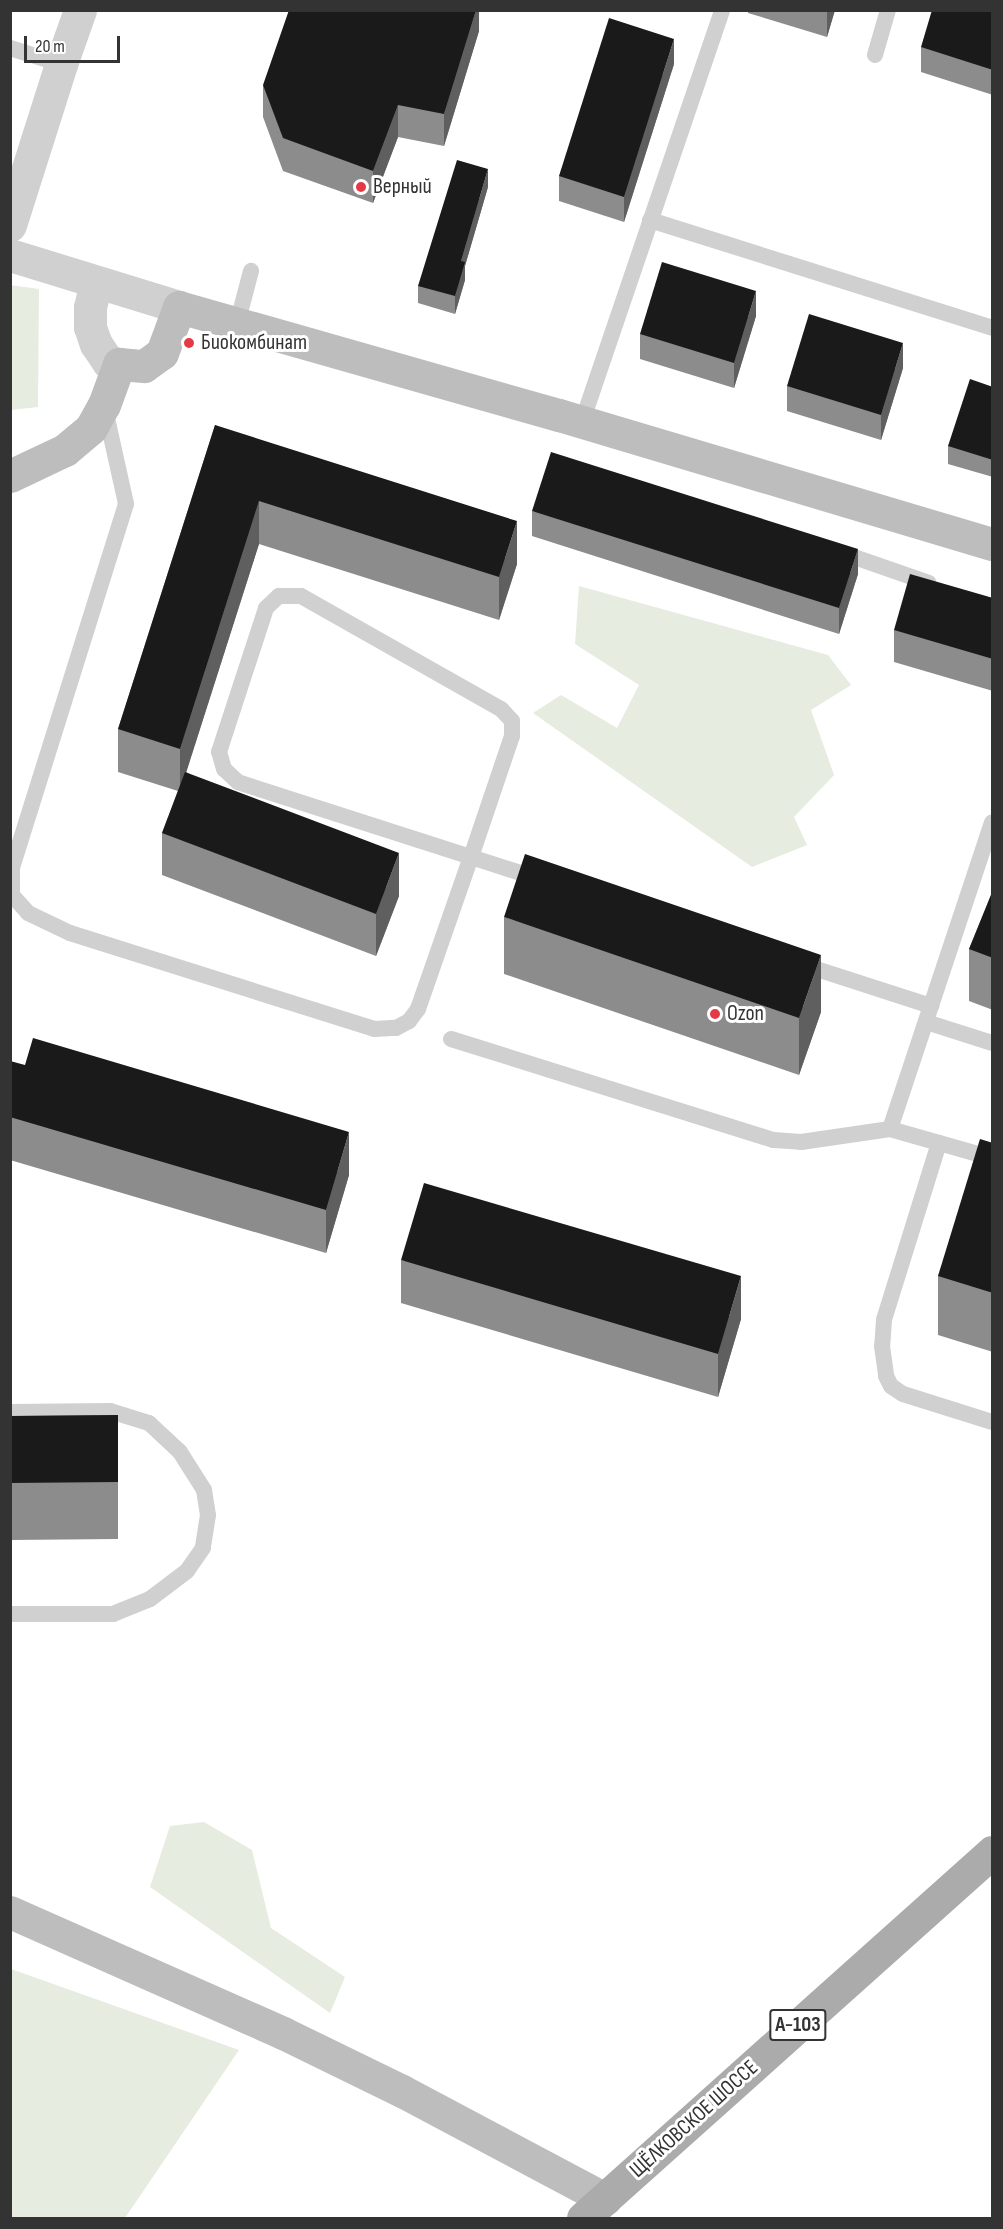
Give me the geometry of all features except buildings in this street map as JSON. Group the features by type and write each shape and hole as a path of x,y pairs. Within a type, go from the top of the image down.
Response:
{"main road":[{"name":"ЩЁЛКОВСКОЕ ШОССЕ","path":"594,2209 993,1852"}],"street":[{"path":"10,225 80,10"},
{"path":"10,255 96,284 582,422 993,544"},
{"path":"96,284 90,308 90,327 96,344 108,362 144,366 162,353 179,308"},
{"path":"10,476 65,450 91,428 104,405 119,364"},
{"path":"10,1912 283,2033 402,2091 594,2209"}],"lane":[{"path":"582,422 722,10"},
{"path":"876,55 888,10"},
{"path":"10,48 61,64"},
{"path":"650,220 993,328"},
{"path":"237,324 251,271"},
{"path":"104,405 126,504 12,867 12,895 28,913 70,933 374,1029 396,1028 409,1021 418,1009 471,857 512,736 512,722 501,709 301,596 279,596 266,608 219,752 224,769 238,782 471,857 561,886"},
{"path":"824,547 948,589"},
{"path":"890,1129 993,823"},
{"path":"785,959 929,1014 993,1043"},
{"path":"451,1039 774,1140 801,1142 890,1129 993,1158"},
{"path":"939,1143 884,1320 882,1346 886,1376 891,1386 903,1394 993,1422"},
{"path":"10,1412 110,1411 149,1423 180,1452 204,1490 208,1515 203,1548 187,1571 150,1599 113,1614 10,1614"}],"shaded area":[{"path":"10,285 39,289 38,407 11,410"},
{"path":"579,586 828,655 851,685 811,710 834,775 794,817 807,845 752,867 533,713 561,695 617,728 639,685 575,644"},
{"path":"204,1822 252,1850 271,1928 345,1977 330,2013 150,1887 170,1826"},
{"path":"11,1969 239,2050 125,2218 11,2218"}],"place":[{"name":"Верный","path":"361,187"},
{"name":"Биокомбинат","path":"189,343"},
{"name":"Ozon","path":"715,1014"}]}
